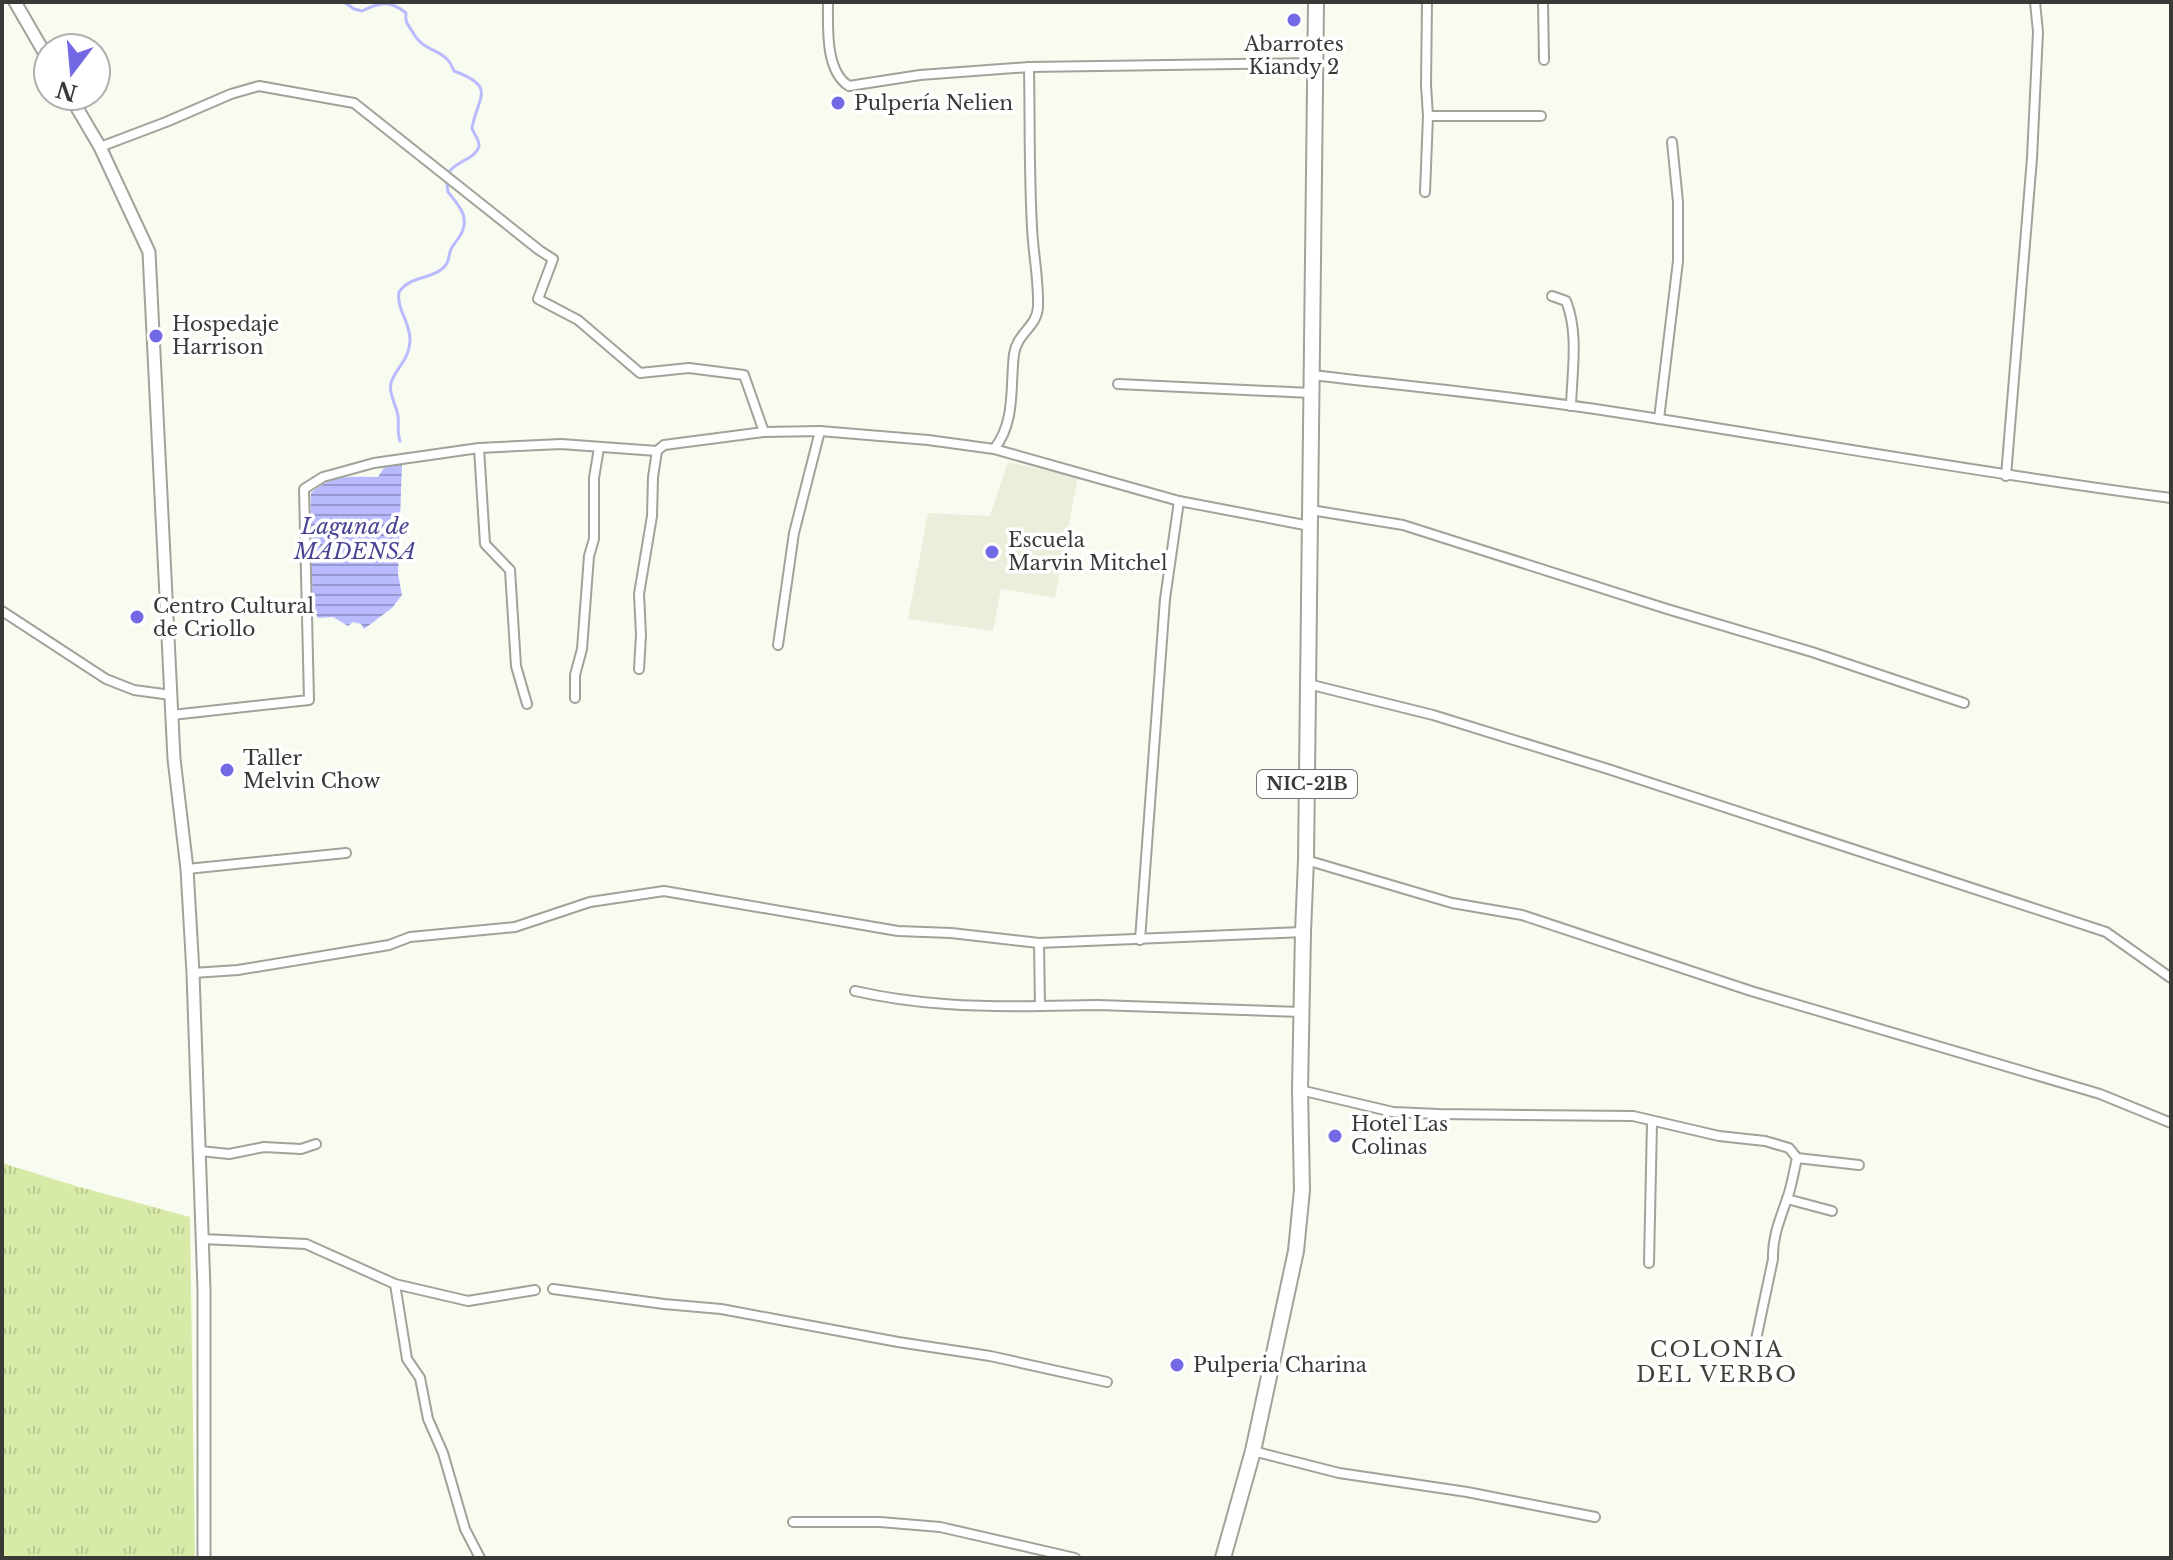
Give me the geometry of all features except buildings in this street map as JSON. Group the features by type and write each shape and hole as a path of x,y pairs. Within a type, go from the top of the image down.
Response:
{"highway":[{"name":"NIC-21B","path":"1223,1558 1253,1451 1296,1251 1302,1190 1300,1090 1306,860 1316,2"}],"street":[{"path":"15,2 32,32"},
{"path":"828,2 828,36 834,66 842,81 849,86 920,75 1029,67 1315,63"},
{"path":"1425,192 1427,2"},
{"path":"1543,2 1544,60"},
{"path":"2006,476 2032,158 2038,32 2035,2"},
{"path":"994,449 1006,429 1013,385 1014,351 1024,332 1034,322 1038,309 1032,228 1029,67"},
{"path":"100,147 231,94 259,86 354,103 553,259 538,299 578,320 640,373 689,368 744,375 764,432"},
{"path":"79,112 100,147 149,252 174,759 187,869 193,973 202,1239 204,1558"},
{"path":"1428,116 1541,116"},
{"path":"1659,419 1678,261 1678,202 1672,142"},
{"path":"1552,296 1566,301 1572,317 1571,406"},
{"path":"1312,375 1571,406 2006,476 2171,498"},
{"path":"1118,384 1311,393"},
{"path":"778,645 794,533 820,431"},
{"path":"639,669 639,594 652,516 657,451 664,445 764,432 820,431 928,440 994,449 1179,501 1310,526"},
{"path":"172,715 309,700 304,489 323,477 374,463 479,448 561,444 657,451"},
{"path":"479,448 485,544 510,570 516,666 527,704"},
{"path":"575,698 589,556 594,539 594,478 599,448"},
{"path":"1140,940 1165,599 1179,501"},
{"path":"1311,510 1403,525 1812,652 1964,703"},
{"path":"2,611 106,679 134,690 171,695"},
{"path":"1308,684 1433,715 1594,765 2106,932 2171,978"},
{"path":"187,869 346,853"},
{"path":"1306,860 1452,903 1522,915 1751,991 2100,1094 2171,1123"},
{"path":"193,973 253,967 389,945 410,937 515,927 590,902 664,891 898,931 951,933 1039,943 1303,932"},
{"path":"1039,943 1040,1006"},
{"path":"855,991 894,1000 979,1007 1098,1005 1302,1012"},
{"path":"1300,1090 1393,1112 1633,1116 1719,1136 1765,1141 1789,1148 1797,1158 1859,1165"},
{"path":"1649,1263 1652,1122"},
{"path":"200,1151 229,1154 264,1147 301,1149 316,1144"},
{"path":"1754,1349 1773,1259 1772,1246 1797,1158"},
{"path":"1787,1199 1832,1211"},
{"path":"202,1239 306,1244 395,1284 468,1301 535,1290"},
{"path":"395,1284 407,1359 420,1378 428,1419 443,1453 465,1529 480,1558"},
{"path":"553,1289 721,1309 990,1356 1107,1382"},
{"path":"1253,1451 1339,1473 1467,1492 1595,1517"},
{"path":"793,1522 880,1522 940,1527 1075,1558"}],"shaded area":[{"name":"Escuela Marvin Mitchel","path":"1008,462 1078,477 1055,598 1001,589 993,631 908,619 928,513 990,516"}],"green space":[{"path":"2,1163 190,1217 195,1558 2,1558"}],"water":[{"name":"Laguna de MADENSA","path":"402,465 398,574 402,595 392,608 364,629 361,624 353,622 348,626 333,617 318,618 312,597 311,493 327,482 350,477 378,477 385,466"}],"waterway":[{"path":"78,2 95,2"},
{"path":"344,2 362,11 385,4 406,13 408,24 420,42 449,61 454,71 476,82 481,94 472,128 479,146 474,154 452,168 447,176 448,192 464,217 463,229 444,267 408,283 399,292 410,341 408,353 391,384 400,441"}],"place":[{"name":"Abarrotes Kiandy 2","path":"1294,20"},
{"name":"Pulpería Nelien","path":"838,103"},
{"name":"Hospedaje Harrison","path":"156,336"},
{"name":"Escuela Marvin Mitchel","path":"992,552"},
{"name":"Centro Cultural de Criollo","path":"137,617"},
{"name":"Taller Melvin Chow","path":"227,770"},
{"name":"Hotel Las Colinas","path":"1335,1136"},
{"name":"Pulperia Charina","path":"1177,1365"}],"district":[{"name":"COLONIA DEL VERBO","path":"1717,1362"}]}
